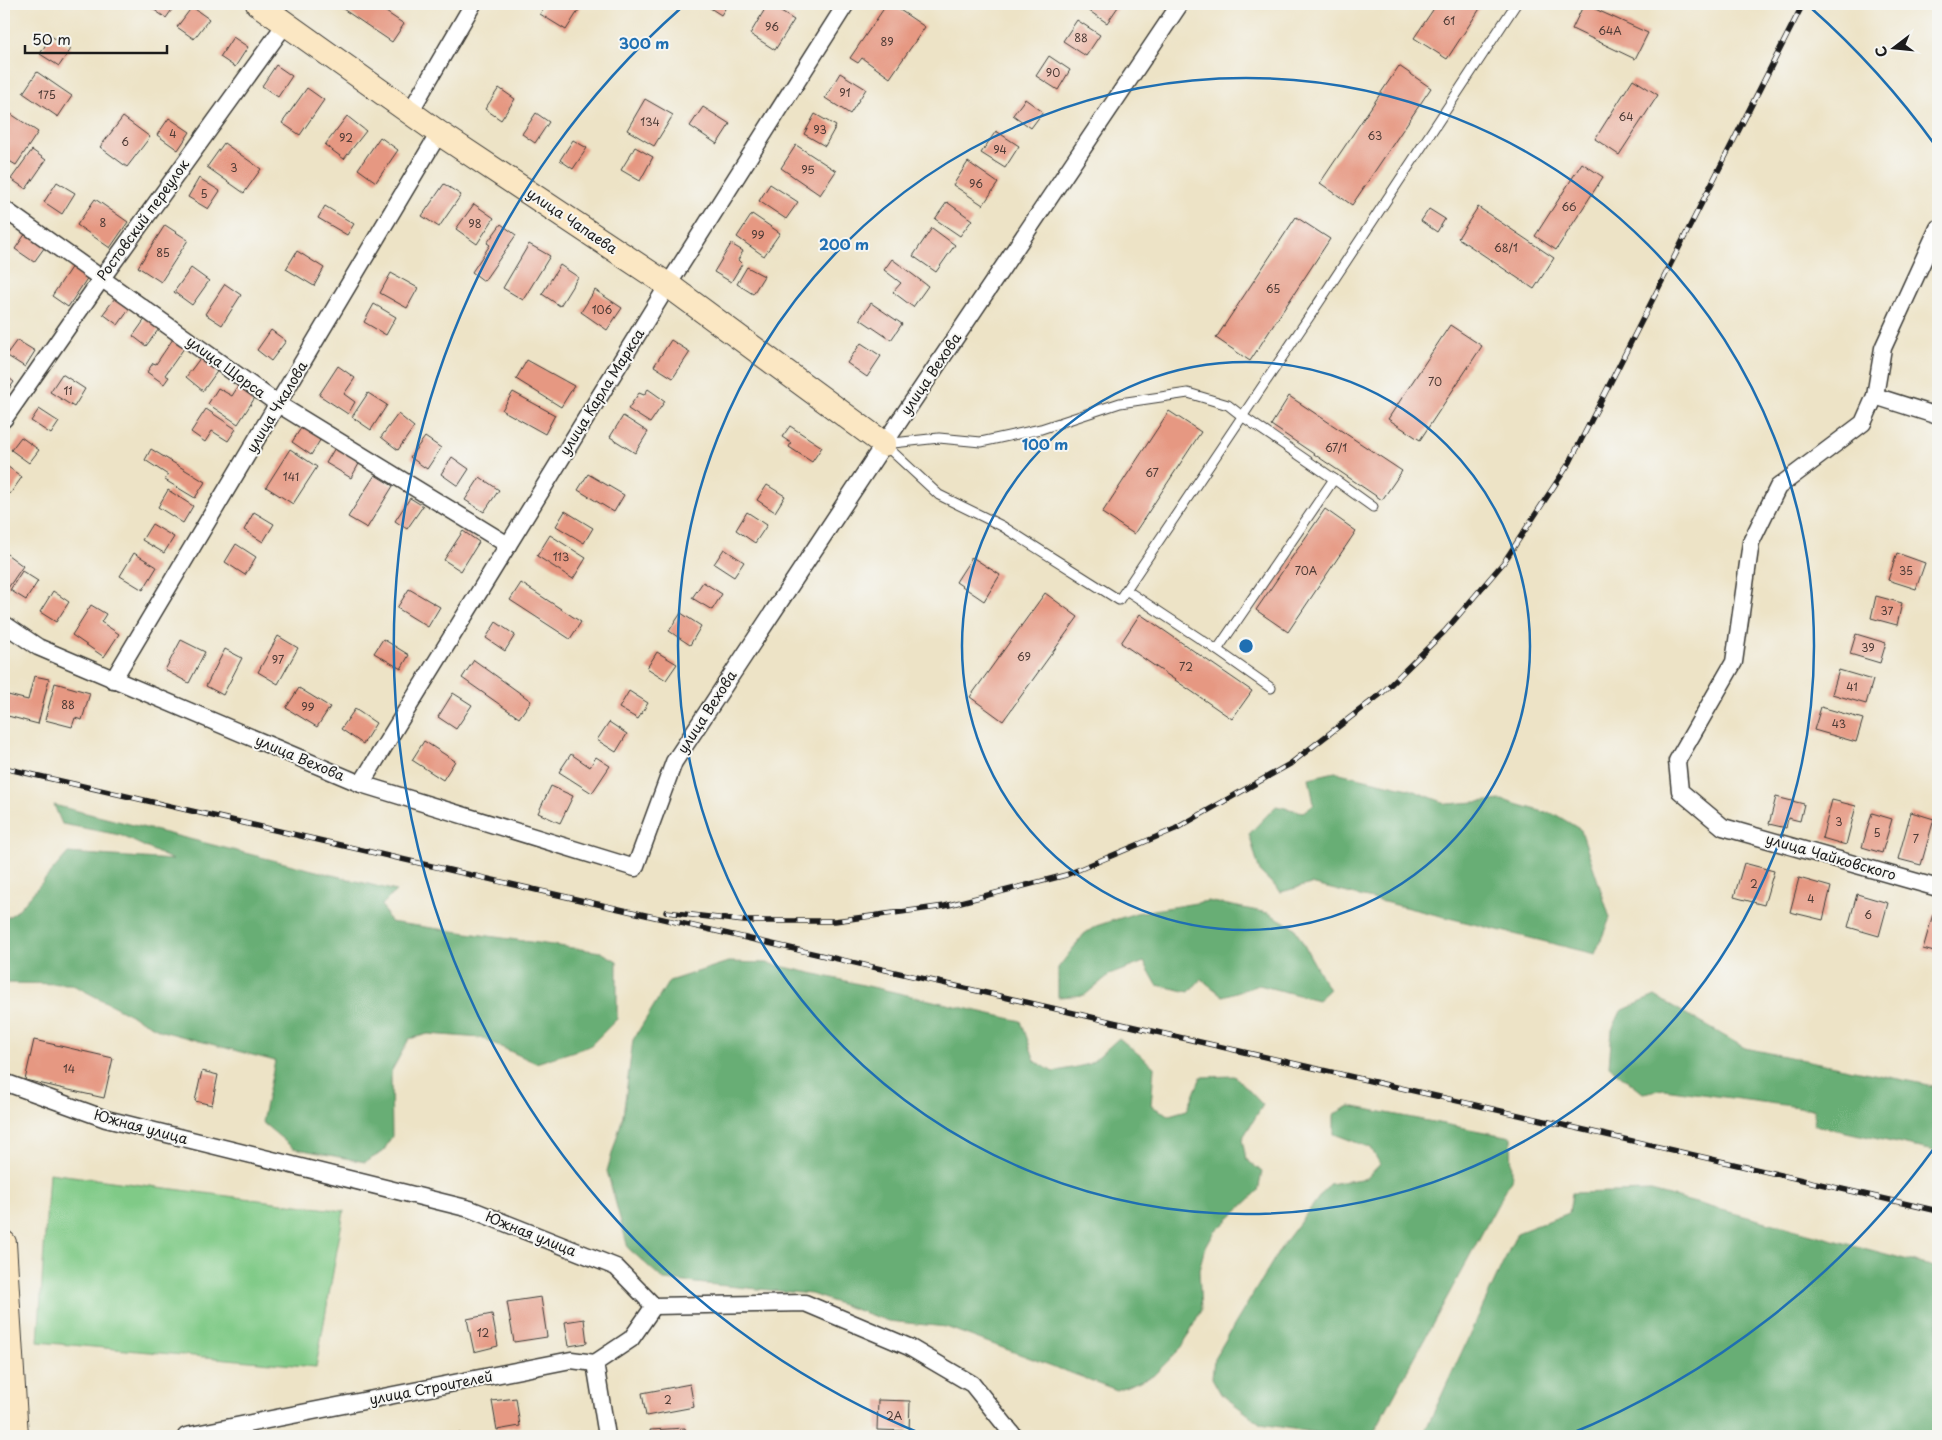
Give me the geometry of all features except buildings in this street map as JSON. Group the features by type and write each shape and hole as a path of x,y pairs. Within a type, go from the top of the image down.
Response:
{"street":[{"name":"улица Чапаева","path":"258,4 439,133 668,285 884,444"},
{"path":"410,112 473,4"},
{"name":"улица Карла Маркса","path":"362,784 668,285 845,4"},
{"name":"улица Вехова","path":"4,624 38,647 362,784 635,868 674,762 884,444 1180,4"},
{"name":"Ростовский переулок","path":"4,419 102,278 286,24"},
{"name":"улица Чкалова","path":"113,680 439,133"},
{"name":"улица Щорса","path":"4,209 278,404 508,545"},
{"path":"1938,228 1883,348 1875,396 1938,416"},
{"name":"улица Чайковского","path":"1875,396 1863,424 1778,487 1751,542 1734,662 1677,761 1680,791 1724,827 1938,888"},
{"name":"Южная улица","path":"4,1082 106,1119 470,1209 616,1267 654,1306"},
{"path":"4,1243 16,1436"},
{"path":"606,1436 595,1363 631,1339 654,1306 805,1303 909,1347 972,1384 1014,1436"},
{"name":"улица Строителей","path":"186,1436 571,1360 595,1363"}],"lane":[{"path":"884,444 939,495 1002,526 1119,600 1516,4"},
{"path":"884,444 939,438 981,442 1041,429 1120,403 1188,393 1228,405 1373,507"},
{"path":"1218,650 1334,479"},
{"path":"1126,590 1218,650 1271,688"}],"green space":[{"path":"1335,772 1409,789 1448,804 1502,800 1558,816 1581,830 1610,918 1595,954 1311,884 1281,892 1260,872 1249,834 1276,806 1303,812 1314,804 1309,778"},
{"path":"54,805 396,891 382,905 390,922 601,952 617,961 617,1019 590,1046 536,1063 481,1038 428,1034 409,1039 391,1072 392,1136 383,1152 365,1162 293,1148 262,1122 275,1061 162,1031 71,984 4,983 4,920 17,911 68,853 173,860 120,835 62,824"},
{"path":"1208,901 1268,913 1294,927 1329,990 1318,1000 1259,985 1223,996 1201,979 1189,992 1157,985 1144,962 1109,975 1085,995 1058,997 1058,968 1084,934 1096,926 1136,913"},
{"path":"728,962 767,963 1021,1021 1035,1061 1053,1072 1090,1064 1119,1038 1154,1067 1151,1106 1169,1115 1187,1110 1201,1077 1235,1076 1263,1105 1242,1139 1246,1159 1262,1172 1258,1191 1214,1233 1204,1251 1199,1270 1201,1310 1182,1347 1153,1376 1117,1390 946,1327 888,1321 811,1294 664,1280 628,1248 607,1171 623,1116 633,1040 669,981"},
{"path":"1655,996 1745,1048 1938,1087 1938,1152 1814,1125 1814,1109 1664,1089 1643,1093 1609,1066 1612,1030 1621,1011"},
{"path":"1350,1106 1511,1137 1512,1178 1374,1432 1338,1436 1261,1424 1221,1394 1212,1378 1214,1359 1282,1246 1329,1184 1367,1178 1380,1164 1371,1148 1334,1134 1334,1114"},
{"path":"49,1173 344,1211 316,1367 38,1342"},
{"path":"1651,1191 1938,1268 1938,1436 1426,1436 1425,1431 1517,1233 1569,1213 1572,1193"}],"railway":[{"path":"666,912 744,921 835,921 945,906 1066,875 1175,829 1290,764 1382,693 1445,631 1504,562 1570,462 1803,4"},
{"path":"4,768 1938,1211"}]}
